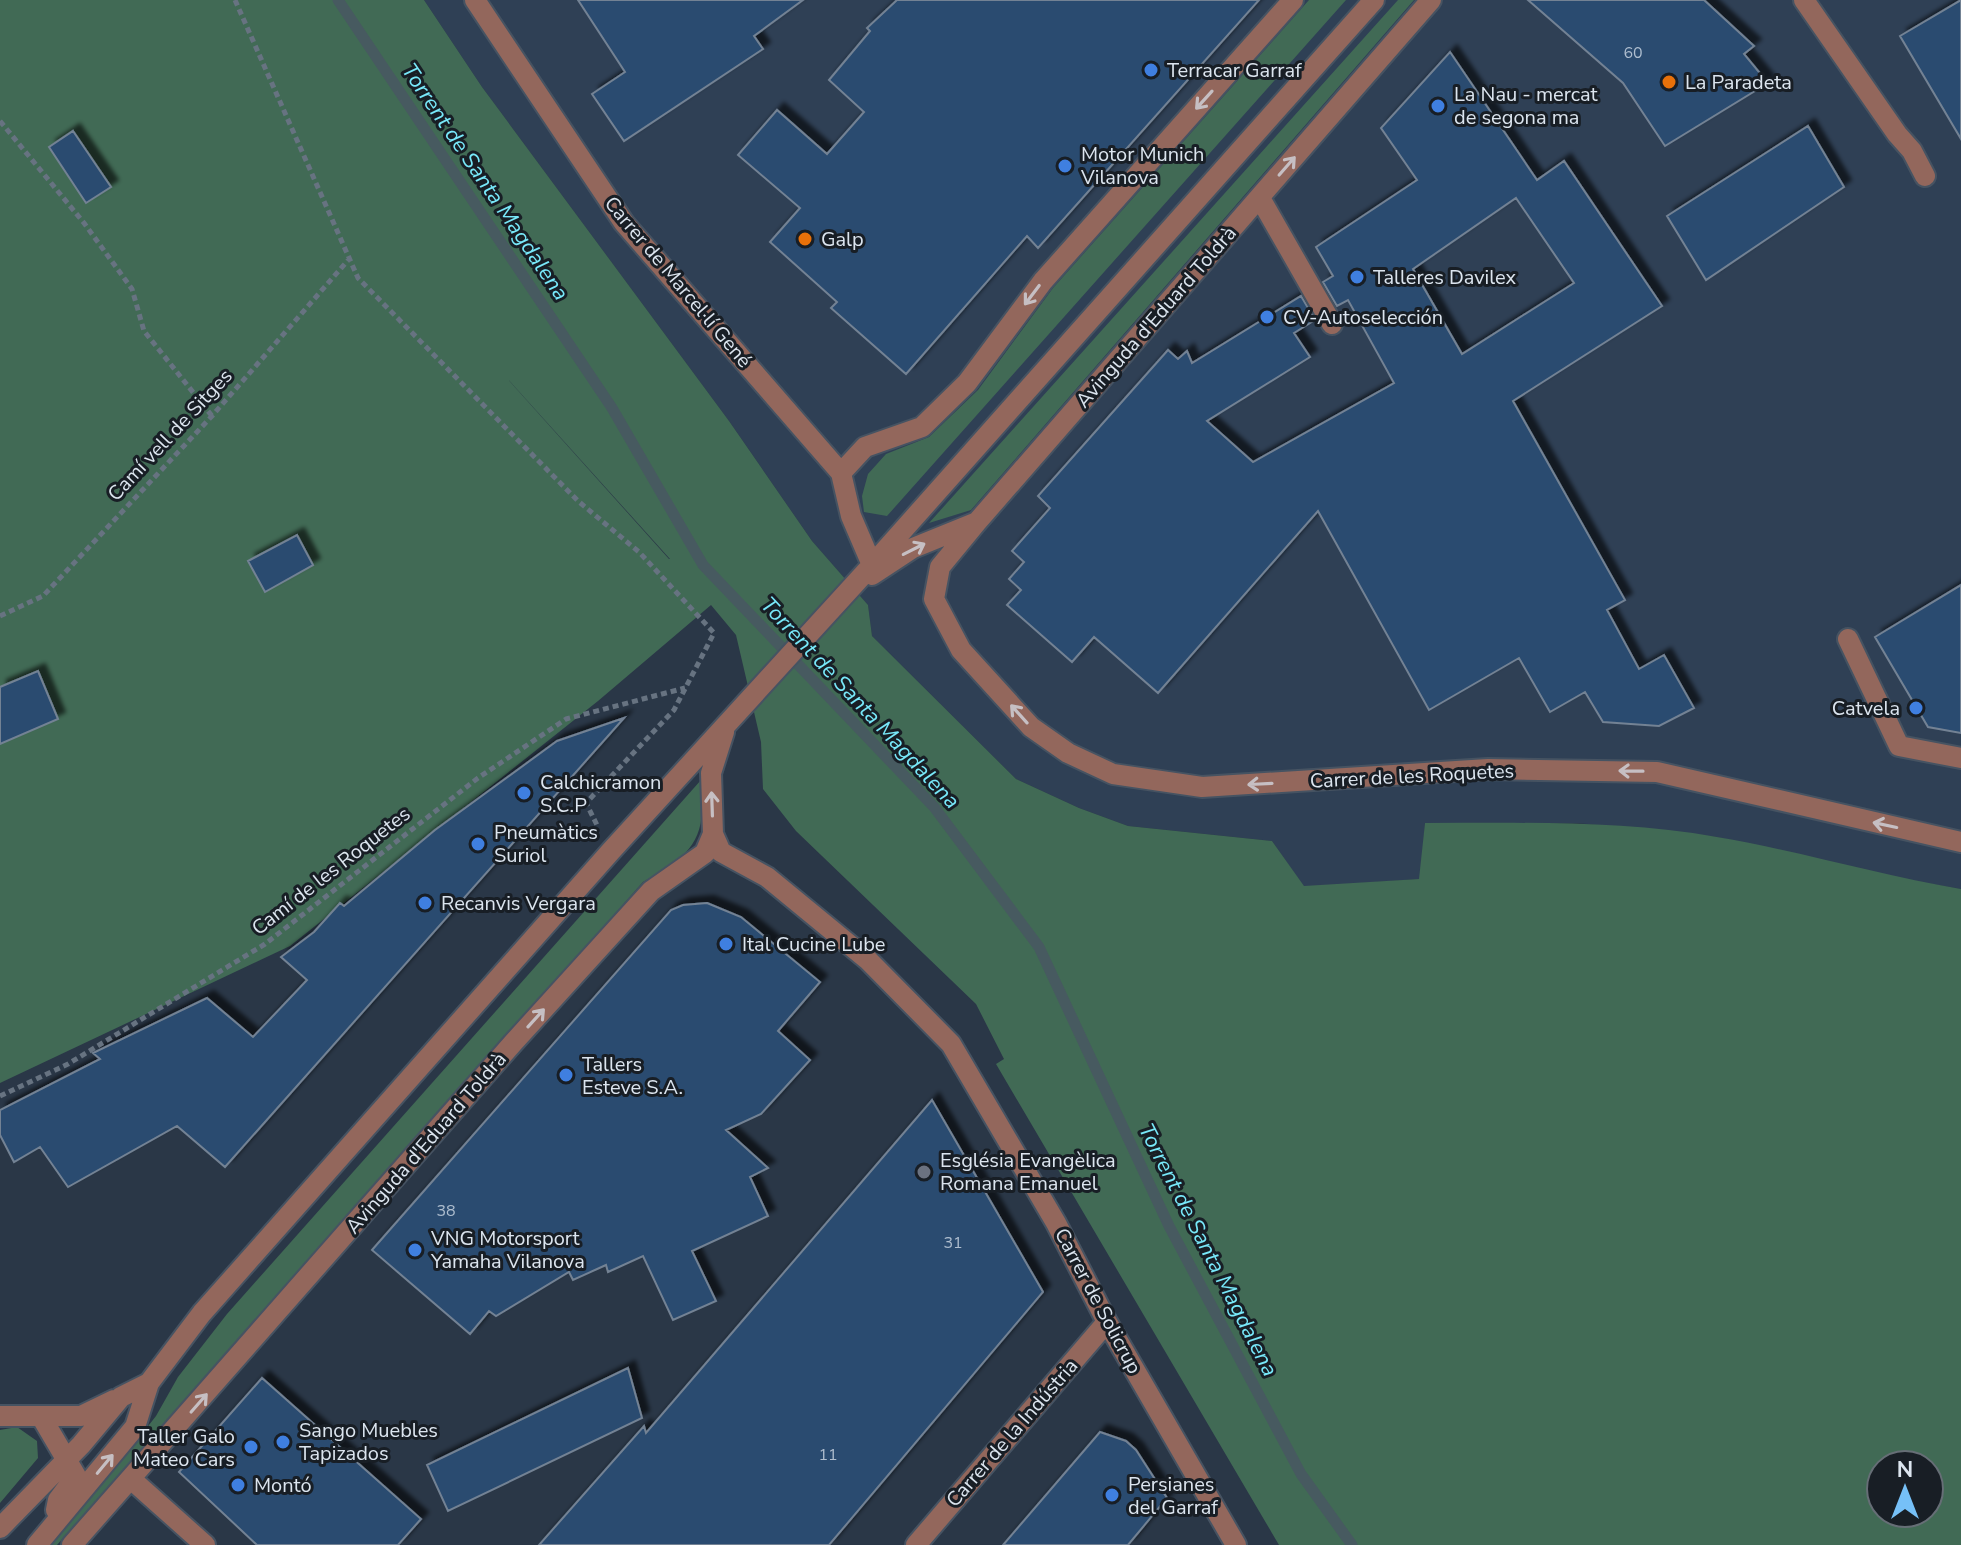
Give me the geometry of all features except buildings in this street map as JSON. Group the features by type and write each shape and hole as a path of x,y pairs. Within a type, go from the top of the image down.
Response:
{"street":[{"name":"Carrer de Marcel·lí Gené","path":"475,0 624,223 841,473"},
{"path":"872,565 851,516 841,473 865,447 922,427 967,383 1043,281 1293,0"},
{"name":"Avinguda d'Eduard Toldrà","path":"37,1545 135,1427 149,1383 202,1313 611,851 872,565 1374,0"},
{"name":"Avinguda d'Eduard Toldrà","path":"848,590 913,548 977,522 1431,0"},
{"path":"1804,0 1912,151 1925,176"},
{"path":"1260,198 1332,324"},
{"name":"Carrer de les Roquetes","path":"977,522 940,567 934,599 961,650 1031,727 1068,753 1113,774 1202,787 1488,769 1657,772 1961,842"},
{"path":"1848,639 1899,746 1961,758"},
{"name":"Avinguda d'Eduard Toldrà","path":"72,1545 513,1043 651,891 705,853 713,834 711,773 727,725"},
{"name":"Carrer de Solicrup","path":"713,834 721,852 767,877 868,960 951,1044 1056,1223 1107,1322 1236,1545"},
{"name":"Carrer de la Indústria","path":"916,1545 1107,1322"},
{"name":"Avinguda d'Eduard Toldrà","path":"0,1416 81,1416 149,1383"},
{"name":"Avinguda d'Eduard Toldrà","path":"0,1528 67,1459 121,1397"},
{"path":"42,1418 76,1476 58,1500 54,1526"},
{"path":"131,1479 205,1545"}],"path":[{"path":"235,0 358,278 578,501 639,552 714,633 674,710 586,803 611,851"},
{"path":"0,121 84,223 132,289 144,331 212,416"},
{"name":"Camí vell de Sitges","path":"0,616 43,596 212,416 350,258"},
{"name":"Camí de les Roquetes","path":"0,1096 68,1064 265,944 478,778 566,719 685,688"}],"shaded area":[{"path":"424,0 1961,0 1961,889 1880,875 1717,837 1578,823 1425,823 1420,879 1304,887 1272,841 1128,826 1016,779 872,636 868,605 812,541 729,421 482,87"}],"green space":[{"path":"0,0 424,0 482,87 729,421 812,541 868,605 872,636 1016,779 1079,808 1128,826 1272,841 1304,886 1419,879 1425,823 1534,823 1608,825 1717,837 1961,889 1961,1545 1279,1545 996,1064 1004,1059 976,1004 796,831 763,789 761,742 736,635 711,605 598,701 290,946 0,1083","holes":["470,337 670,559 669,559"]},
{"path":"1309,0 1346,0 887,516 864,512 862,496 868,474 886,454 929,437 978,390 1053,288"},
{"path":"1398,0 1414,0 971,510 929,523"},
{"path":"701,780 702,817 699,831 685,853 643,882 57,1545 46,1545 113,1471 156,1416 178,1377 227,1314"},
{"path":"17,1427 37,1441 38,1458 0,1503 0,1430"}],"waterway":[{"name":"Torrent de Santa Magdalena","path":"338,0 612,408 703,565 934,807 1039,947 1169,1226 1301,1474 1352,1545"}],"place":[{"name":"Terracar Garraf","path":"1151,70"},
{"name":"La Paradeta","path":"1669,82"},
{"name":"La Nau - mercat de segona ma","path":"1438,106"},
{"name":"Motor Munich Vilanova","path":"1065,166"},
{"name":"Galp","path":"805,239"},
{"name":"Talleres Davilex","path":"1357,277"},
{"name":"CV-Autoselección","path":"1267,317"},
{"name":"Catvela","path":"1916,708"},
{"name":"Calchicramon S.C.P","path":"524,793"},
{"name":"Pneumàtics Suriol","path":"478,844"},
{"name":"Recanvis Vergara","path":"425,903"},
{"name":"Ital Cucine Lube","path":"726,944"},
{"name":"Tallers Esteve S.A.","path":"566,1075"},
{"name":"Església Evangèlica Romana Emanuel","path":"924,1172"},
{"name":"VNG Motorsport Yamaha Vilanova","path":"415,1250"},
{"name":"Sango Muebles Tapizados","path":"283,1442"},
{"name":"Taller Galo Mateo Cars","path":"251,1447"},
{"name":"Montó","path":"238,1485"},
{"name":"Persianes del Garraf","path":"1112,1495"}]}
